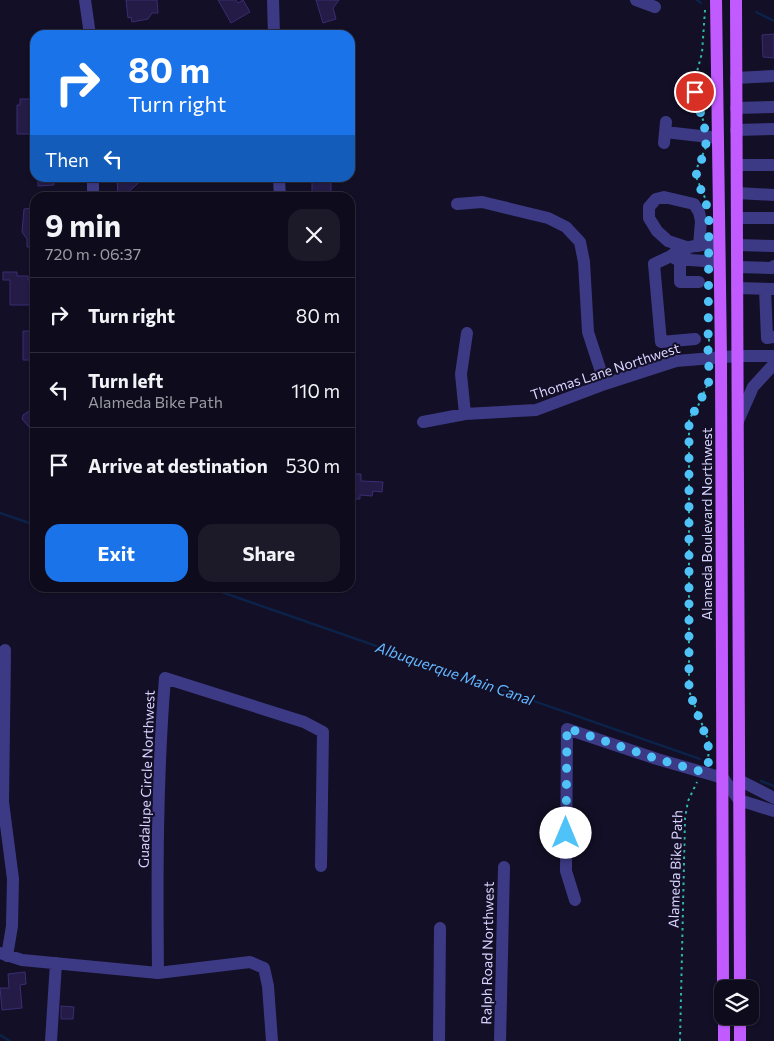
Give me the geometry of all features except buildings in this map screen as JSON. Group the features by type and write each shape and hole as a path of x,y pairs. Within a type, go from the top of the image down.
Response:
{"main road":[{"name":"Alameda Boulevard Northwest","path":"716,0 713,137 719,262 714,357 722,682 724,980"},
{"path":"736,0 740,980"},
{"path":"724,1025 724,1041"},
{"path":"740,1025 740,1041"}],"street":[{"path":"84,0 89,30"},
{"path":"273,0 274,30"},
{"path":"636,0 655,7"},
{"path":"736,78 774,76"},
{"path":"736,108 774,107"},
{"path":"736,130 774,129"},
{"path":"665,132 713,137"},
{"path":"736,165 774,165"},
{"path":"737,193 774,195"},
{"path":"457,204 482,202 548,218 566,227 580,242 584,262 588,332 605,384"},
{"path":"737,218 774,218"},
{"path":"699,282 680,282 674,252 719,244"},
{"path":"737,245 774,246"},
{"path":"667,365 660,342 654,264 676,257 719,262"},
{"path":"737,267 772,268 774,266"},
{"path":"737,288 770,289 767,338 774,337"},
{"path":"465,414 461,374 467,333"},
{"path":"660,342 695,339"},
{"path":"680,340 683,360"},
{"name":"Thomas Lane Northwest","path":"423,422 465,414 536,410 605,384 683,360 714,357 774,356"},
{"path":"737,424 753,387 774,364"},
{"path":"5,650 4,802 13,879 12,926 4,954 22,960 158,973 250,962 264,968 268,986 272,1041"},
{"name":"Guadalupe Circle Northwest","path":"158,973 157,834 160,738 165,678 304,722 323,732 321,866"},
{"path":"722,682 738,681"},
{"path":"575,900 566,872 565,755 567,728 657,759 723,778 739,800 774,811"},
{"path":"739,780 774,798"},
{"name":"Ralph Road Northwest","path":"500,1041 504,867"},
{"path":"439,1041 440,928"},
{"path":"52,1041 56,963"}],"path":[{"path":"705,10 702,53 695,79 695,92 713,137 696,170 697,179 709,212"},
{"path":"709,326 714,357"},
{"name":"Alameda Bike Path","path":"680,1041 685,818 691,794 707,767 709,760 708,742 689,691 689,419 698,406 711,374"}],"waterway":[{"path":"697,0 701,3"},
{"path":"756,12 774,21"},
{"name":"Albuquerque Main Canal","path":"0,513 30,523"},
{"name":"Albuquerque Main Canal","path":"221,592 700,759"},
{"name":"Albuquerque Main Canal","path":"761,781 774,786"},
{"path":"0,1035 10,1041"}],"route":[{"path":"566,833 565,755 567,728 657,759 703,772 709,760 708,742 689,691 689,419 698,406 711,374 708,367 709,212 697,179 696,170 704,155 707,137 702,111 695,92"}]}
